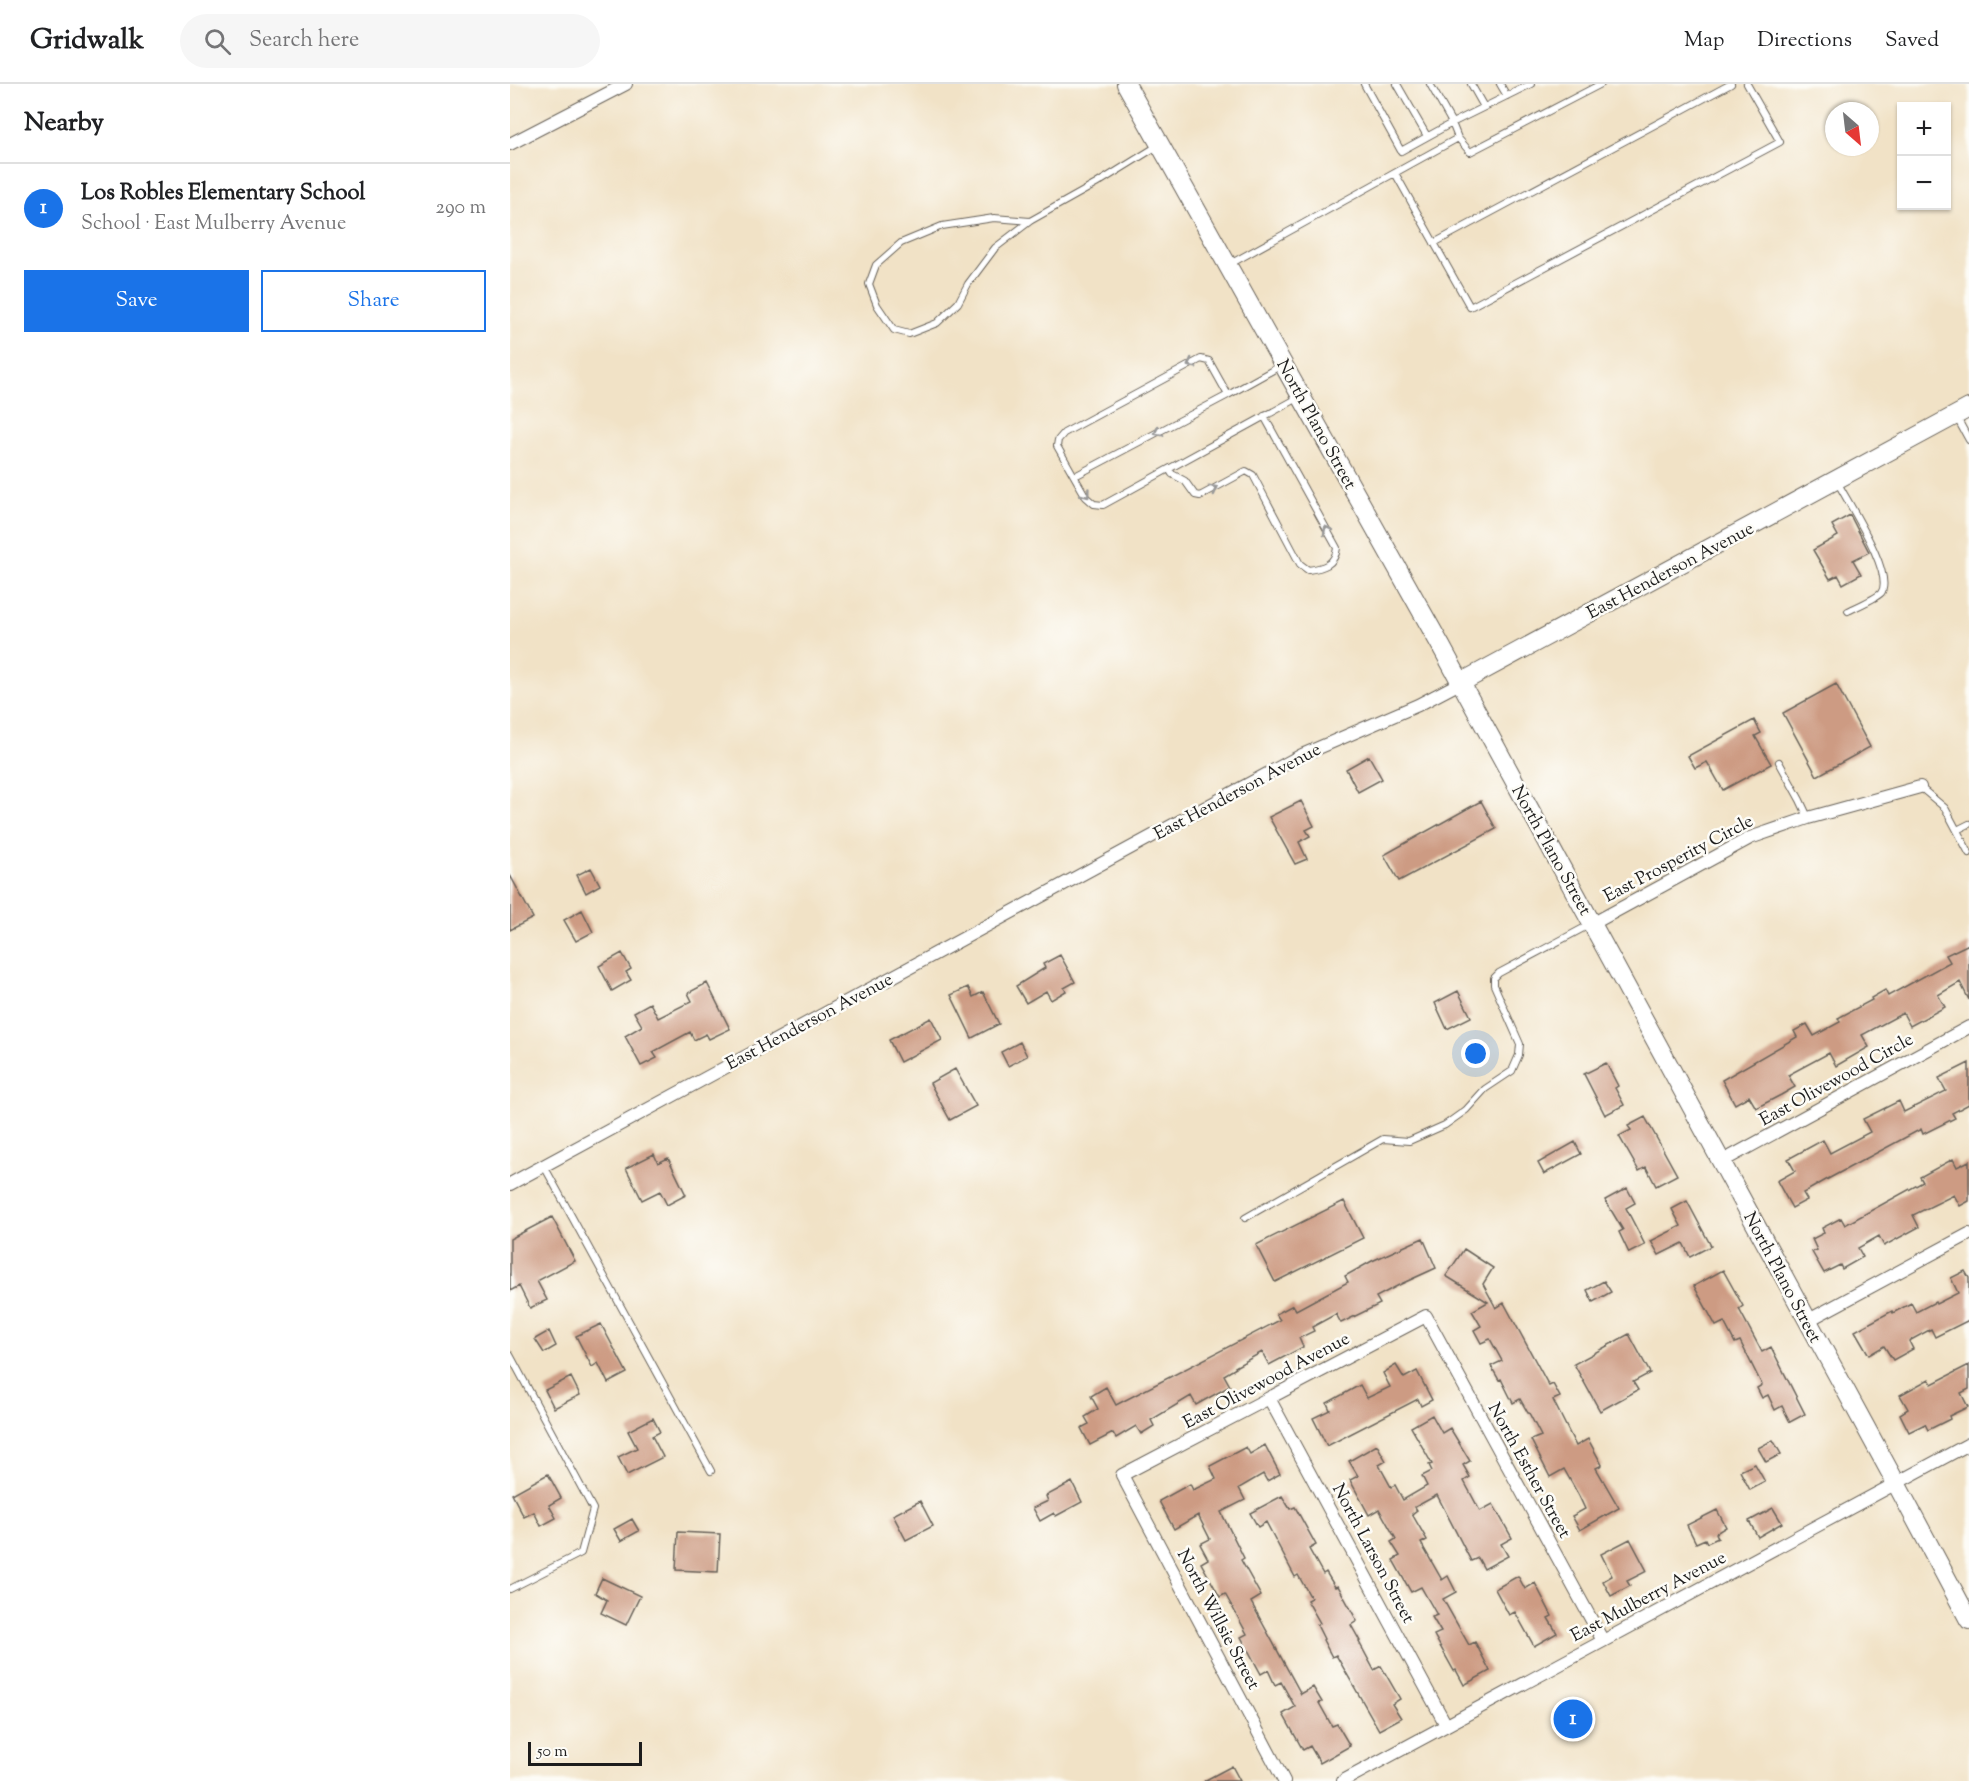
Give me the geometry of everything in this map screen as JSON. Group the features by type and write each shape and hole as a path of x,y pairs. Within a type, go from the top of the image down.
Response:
{"main road":[{"name":"North Plano Street","path":"1126,84 1460,683 1969,1620"},
{"name":"East Henderson Avenue","path":"1460,683 1962,412"}],"street":[{"path":"510,144 626,84"},
{"name":"East Henderson Avenue","path":"510,1184 1302,755 1418,705 1460,683"},
{"name":"East Prosperity Circle","path":"1592,924 1750,838 1808,818 1920,787"},
{"name":"East Olivewood Circle","path":"1721,1162 1969,1027"},
{"path":"1807,1321 1969,1234"},
{"name":"East Olivewood Avenue","path":"1122,1475 1426,1316"},
{"name":"North Esther Street","path":"1426,1316 1602,1641"},
{"name":"North Larson Street","path":"1269,1398 1446,1725"},
{"name":"East Mulberry Avenue","path":"1343,1781 1969,1444"},
{"name":"North Willsie Street","path":"1122,1475 1284,1781"}],"lane":[{"path":"1364,84 1401,151 1531,84"},
{"path":"1397,84 1427,136"},
{"path":"1430,84 1458,138 1470,152 1600,84"},
{"path":"1471,84 1484,107"},
{"path":"1500,84 1507,96"},
{"path":"1434,243 1731,84"},
{"path":"1395,172 1470,308 1780,142 1747,84"},
{"path":"1227,265 1458,138"},
{"path":"1030,221 994,218 942,226 901,243 876,265 869,284 877,305 894,330 909,334 937,323 958,303 968,284 995,248 1030,221 1160,145"},
{"path":"1228,395 1209,361 1201,359 1064,433 1058,440 1057,446 1086,497 1094,504 1103,505 1301,396"},
{"path":"1074,476 1283,364"},
{"path":"1962,412 1969,440"},
{"path":"1169,469 1172,474 1185,481 1195,495 1200,496 1246,471 1253,475 1300,564 1308,570 1320,568 1332,562 1337,548 1264,416"},
{"path":"1836,480 1879,560 1885,584 1880,594 1848,611"},
{"path":"1779,762 1808,818"},
{"path":"1920,787 1945,808 1969,852"},
{"path":"1957,830 1969,824"},
{"path":"1245,1218 1383,1139 1409,1141 1445,1125 1466,1110 1485,1089 1512,1071 1519,1055 1520,1044 1494,986 1494,978 1499,973 1592,924"},
{"path":"544,1165 711,1471"},
{"path":"510,1356 593,1509 581,1554 510,1589"}],"building":[{"path":"1850,515 1869,552 1853,560 1861,574 1843,584 1838,575 1830,579 1813,550 1838,536 1832,525"},
{"path":"1836,684 1870,747 1817,776 1783,713"},
{"path":"1754,720 1761,733 1755,736 1771,764 1723,790 1707,762 1695,768 1688,756"},
{"path":"1369,756 1382,779 1358,792 1346,769"},
{"path":"1301,801 1314,826 1306,830 1310,836 1299,842 1307,859 1295,864 1269,817"},
{"path":"1481,801 1496,829 1399,881 1384,855"},
{"path":"591,868 600,885 586,893 577,875"},
{"path":"510,875 533,918 510,930"},
{"path":"582,910 593,932 576,941 564,920"},
{"path":"1969,944 1969,1000 1960,982 1938,995 1945,1007 1910,1026 1903,1013 1862,1035 1869,1047 1836,1066 1829,1053 1788,1075 1795,1087 1781,1095 1756,1108 1749,1096 1735,1104 1722,1080 1797,1037 1794,1031 1807,1024 1814,1036 1840,1022 1838,1018 1872,1000 1871,998 1885,990 1888,996 1950,962 1946,955"},
{"path":"622,953 631,969 626,972 631,980 612,991 599,966"},
{"path":"1060,955 1075,982 1051,1000 1046,991 1026,1003 1016,986 1045,968 1043,964"},
{"path":"707,983 730,1029 709,1039 706,1034 694,1040 690,1032 653,1052 657,1058 641,1066 625,1036 642,1026 634,1012 650,1003 658,1018 692,1001 688,993"},
{"path":"968,987 973,997 983,992 999,1024 972,1038 951,995"},
{"path":"1458,991 1471,1017 1447,1029 1435,1003"},
{"path":"931,1018 942,1040 900,1062 889,1040"},
{"path":"1020,1042 1027,1056 1008,1066 1001,1052"},
{"path":"1606,1063 1618,1086 1615,1088 1624,1105 1605,1115 1584,1074"},
{"path":"1969,1063 1969,1104 1952,1113 1955,1118 1923,1134 1921,1129 1826,1180 1803,1193 1807,1200 1792,1208 1777,1181 1795,1171 1788,1159 1823,1140 1830,1153 1870,1132 1863,1119 1899,1101 1904,1112 1946,1091 1939,1078"},
{"path":"955,1069 976,1106 950,1120 930,1083"},
{"path":"1645,1117 1677,1175 1656,1186 1646,1167 1639,1171 1619,1136 1631,1130 1628,1126"},
{"path":"1575,1142 1581,1154 1544,1174 1538,1163"},
{"path":"654,1154 658,1163 668,1158 686,1195 667,1205 660,1191 642,1200 626,1168"},
{"path":"1953,1159 1957,1167 1969,1161 1969,1201 1960,1206 1954,1195 1913,1215 1919,1227 1884,1246 1879,1236 1858,1248 1863,1257 1842,1269 1840,1265 1824,1273 1812,1252 1817,1250 1812,1239 1824,1233 1822,1228 1841,1218 1845,1225 1923,1182 1920,1177"},
{"path":"1627,1188 1635,1203 1626,1208 1645,1245 1629,1253 1619,1232 1623,1230 1605,1200"},
{"path":"1344,1201 1363,1238 1275,1282 1256,1245"},
{"path":"1687,1201 1711,1246 1690,1257 1683,1243 1659,1255 1651,1241 1681,1226 1672,1209"},
{"path":"552,1217 575,1261 537,1281 547,1300 530,1308 519,1286 510,1291 510,1239"},
{"path":"1423,1238 1436,1268 1376,1297 1380,1304 1341,1323 1336,1314 1312,1327 1314,1331 1299,1338 1303,1347 1269,1365 1262,1352 1224,1375 1230,1386 1196,1405 1191,1396 1151,1420 1154,1426 1141,1434 1136,1426 1116,1438 1113,1433 1090,1445 1081,1428 1089,1424 1085,1417 1098,1409 1091,1396 1106,1387 1116,1405 1280,1320 1276,1314 1293,1305 1296,1310 1348,1282 1345,1276 1372,1261"},
{"path":"1464,1249 1493,1268 1483,1284 1496,1308 1504,1303 1549,1386 1553,1384 1560,1397 1553,1400 1576,1446 1588,1439 1602,1465 1596,1468 1619,1508 1580,1530 1572,1516 1585,1509 1579,1496 1564,1469 1550,1477 1531,1440 1541,1436 1520,1399 1513,1403 1501,1379 1499,1380 1491,1366 1502,1361 1490,1339 1481,1343 1474,1330 1481,1326 1472,1311 1488,1302 1446,1276"},
{"path":"1723,1270 1743,1306 1739,1309 1762,1352 1771,1347 1805,1414 1790,1422 1782,1406 1775,1410 1768,1395 1762,1398 1757,1388 1762,1385 1740,1341 1735,1343 1724,1322 1716,1326 1694,1286"},
{"path":"1965,1271 1969,1278 1969,1320 1935,1337 1931,1329 1909,1341 1913,1349 1893,1360 1884,1346 1869,1355 1855,1331 1911,1303 1916,1312 1958,1293 1951,1278"},
{"path":"1604,1281 1611,1292 1593,1302 1587,1290"},
{"path":"601,1324 627,1373 608,1383 598,1363 592,1367 576,1336"},
{"path":"549,1331 556,1346 544,1353 535,1339"},
{"path":"1629,1334 1650,1373 1633,1382 1638,1390 1600,1411 1574,1364"},
{"path":"1396,1365 1404,1378 1417,1371 1432,1400 1421,1406 1418,1399 1327,1446 1313,1418 1330,1410 1327,1403 1360,1385 1367,1398 1390,1387 1383,1373"},
{"path":"1969,1365 1969,1389 1961,1393 1968,1407 1928,1430 1925,1424 1909,1432 1900,1414 1908,1409 1900,1395 1929,1379 1932,1384"},
{"path":"571,1377 580,1395 554,1408 545,1390"},
{"path":"1432,1415 1442,1433 1450,1428 1470,1461 1463,1465 1470,1477 1464,1481 1480,1511 1493,1504 1512,1538 1501,1544 1508,1556 1484,1569 1478,1558 1471,1561 1437,1495 1415,1507 1417,1510 1412,1514 1427,1540 1421,1543 1442,1580 1448,1576 1456,1592 1443,1599 1469,1645 1475,1642 1490,1671 1464,1685 1434,1635 1441,1632 1432,1617 1437,1615 1421,1587 1411,1592 1393,1560 1400,1556 1391,1542 1396,1539 1379,1509 1369,1515 1350,1480 1358,1476 1349,1461 1377,1445 1386,1461 1379,1465 1391,1487 1395,1485 1403,1500 1427,1486 1422,1476 1432,1471 1429,1465 1432,1464 1411,1427"},
{"path":"653,1418 660,1432 652,1436 663,1457 627,1475 618,1457 637,1448 628,1431"},
{"path":"1773,1440 1781,1454 1766,1462 1758,1448"},
{"path":"1265,1445 1280,1474 1267,1481 1263,1474 1239,1488 1245,1500 1221,1512 1244,1558 1241,1560 1261,1596 1251,1602 1301,1694 1313,1687 1332,1726 1337,1724 1350,1746 1320,1763 1310,1746 1303,1750 1283,1714 1295,1707 1281,1682 1275,1685 1268,1670 1261,1674 1241,1637 1247,1634 1225,1594 1220,1597 1201,1563 1208,1559 1200,1544 1210,1539 1198,1515 1174,1529 1159,1501 1190,1484 1193,1490 1216,1479 1210,1466 1246,1447 1250,1454"},
{"path":"1755,1464 1765,1482 1750,1490 1740,1471"},
{"path":"548,1474 561,1498 549,1505 556,1518 541,1526 534,1512 524,1517 512,1494"},
{"path":"1072,1482 1082,1502 1056,1516 1054,1513 1040,1521 1033,1508 1048,1501 1046,1496"},
{"path":"1282,1496 1290,1509 1295,1507 1316,1545 1309,1549 1323,1574 1326,1572 1335,1587 1338,1586 1357,1621 1351,1625 1374,1670 1381,1666 1400,1699 1392,1704 1401,1718 1379,1730 1336,1655 1332,1657 1323,1640 1317,1625 1320,1623 1307,1600 1311,1598 1298,1575 1295,1577 1266,1522 1258,1527 1250,1513"},
{"path":"920,1501 933,1526 906,1540 893,1515"},
{"path":"1773,1508 1782,1523 1758,1537 1749,1521"},
{"path":"1717,1510 1726,1527 1716,1533 1718,1538 1707,1543 1705,1539 1696,1543 1687,1525"},
{"path":"632,1519 639,1531 621,1541 614,1529"},
{"path":"678,1532 720,1534 718,1572 676,1570"},
{"path":"1630,1539 1647,1571 1627,1581 1630,1586 1611,1596 1603,1581 1612,1576 1601,1554"},
{"path":"1518,1576 1525,1589 1535,1583 1552,1616 1548,1618 1557,1633 1534,1646 1515,1612 1509,1615 1495,1589"},
{"path":"602,1578 640,1596 626,1625 601,1613 607,1600 595,1593"},
{"path":"1232,1766 1240,1781 1204,1781"}],"place":[{"name":"Los Robles Elementary School","path":"1573,1719"}]}
